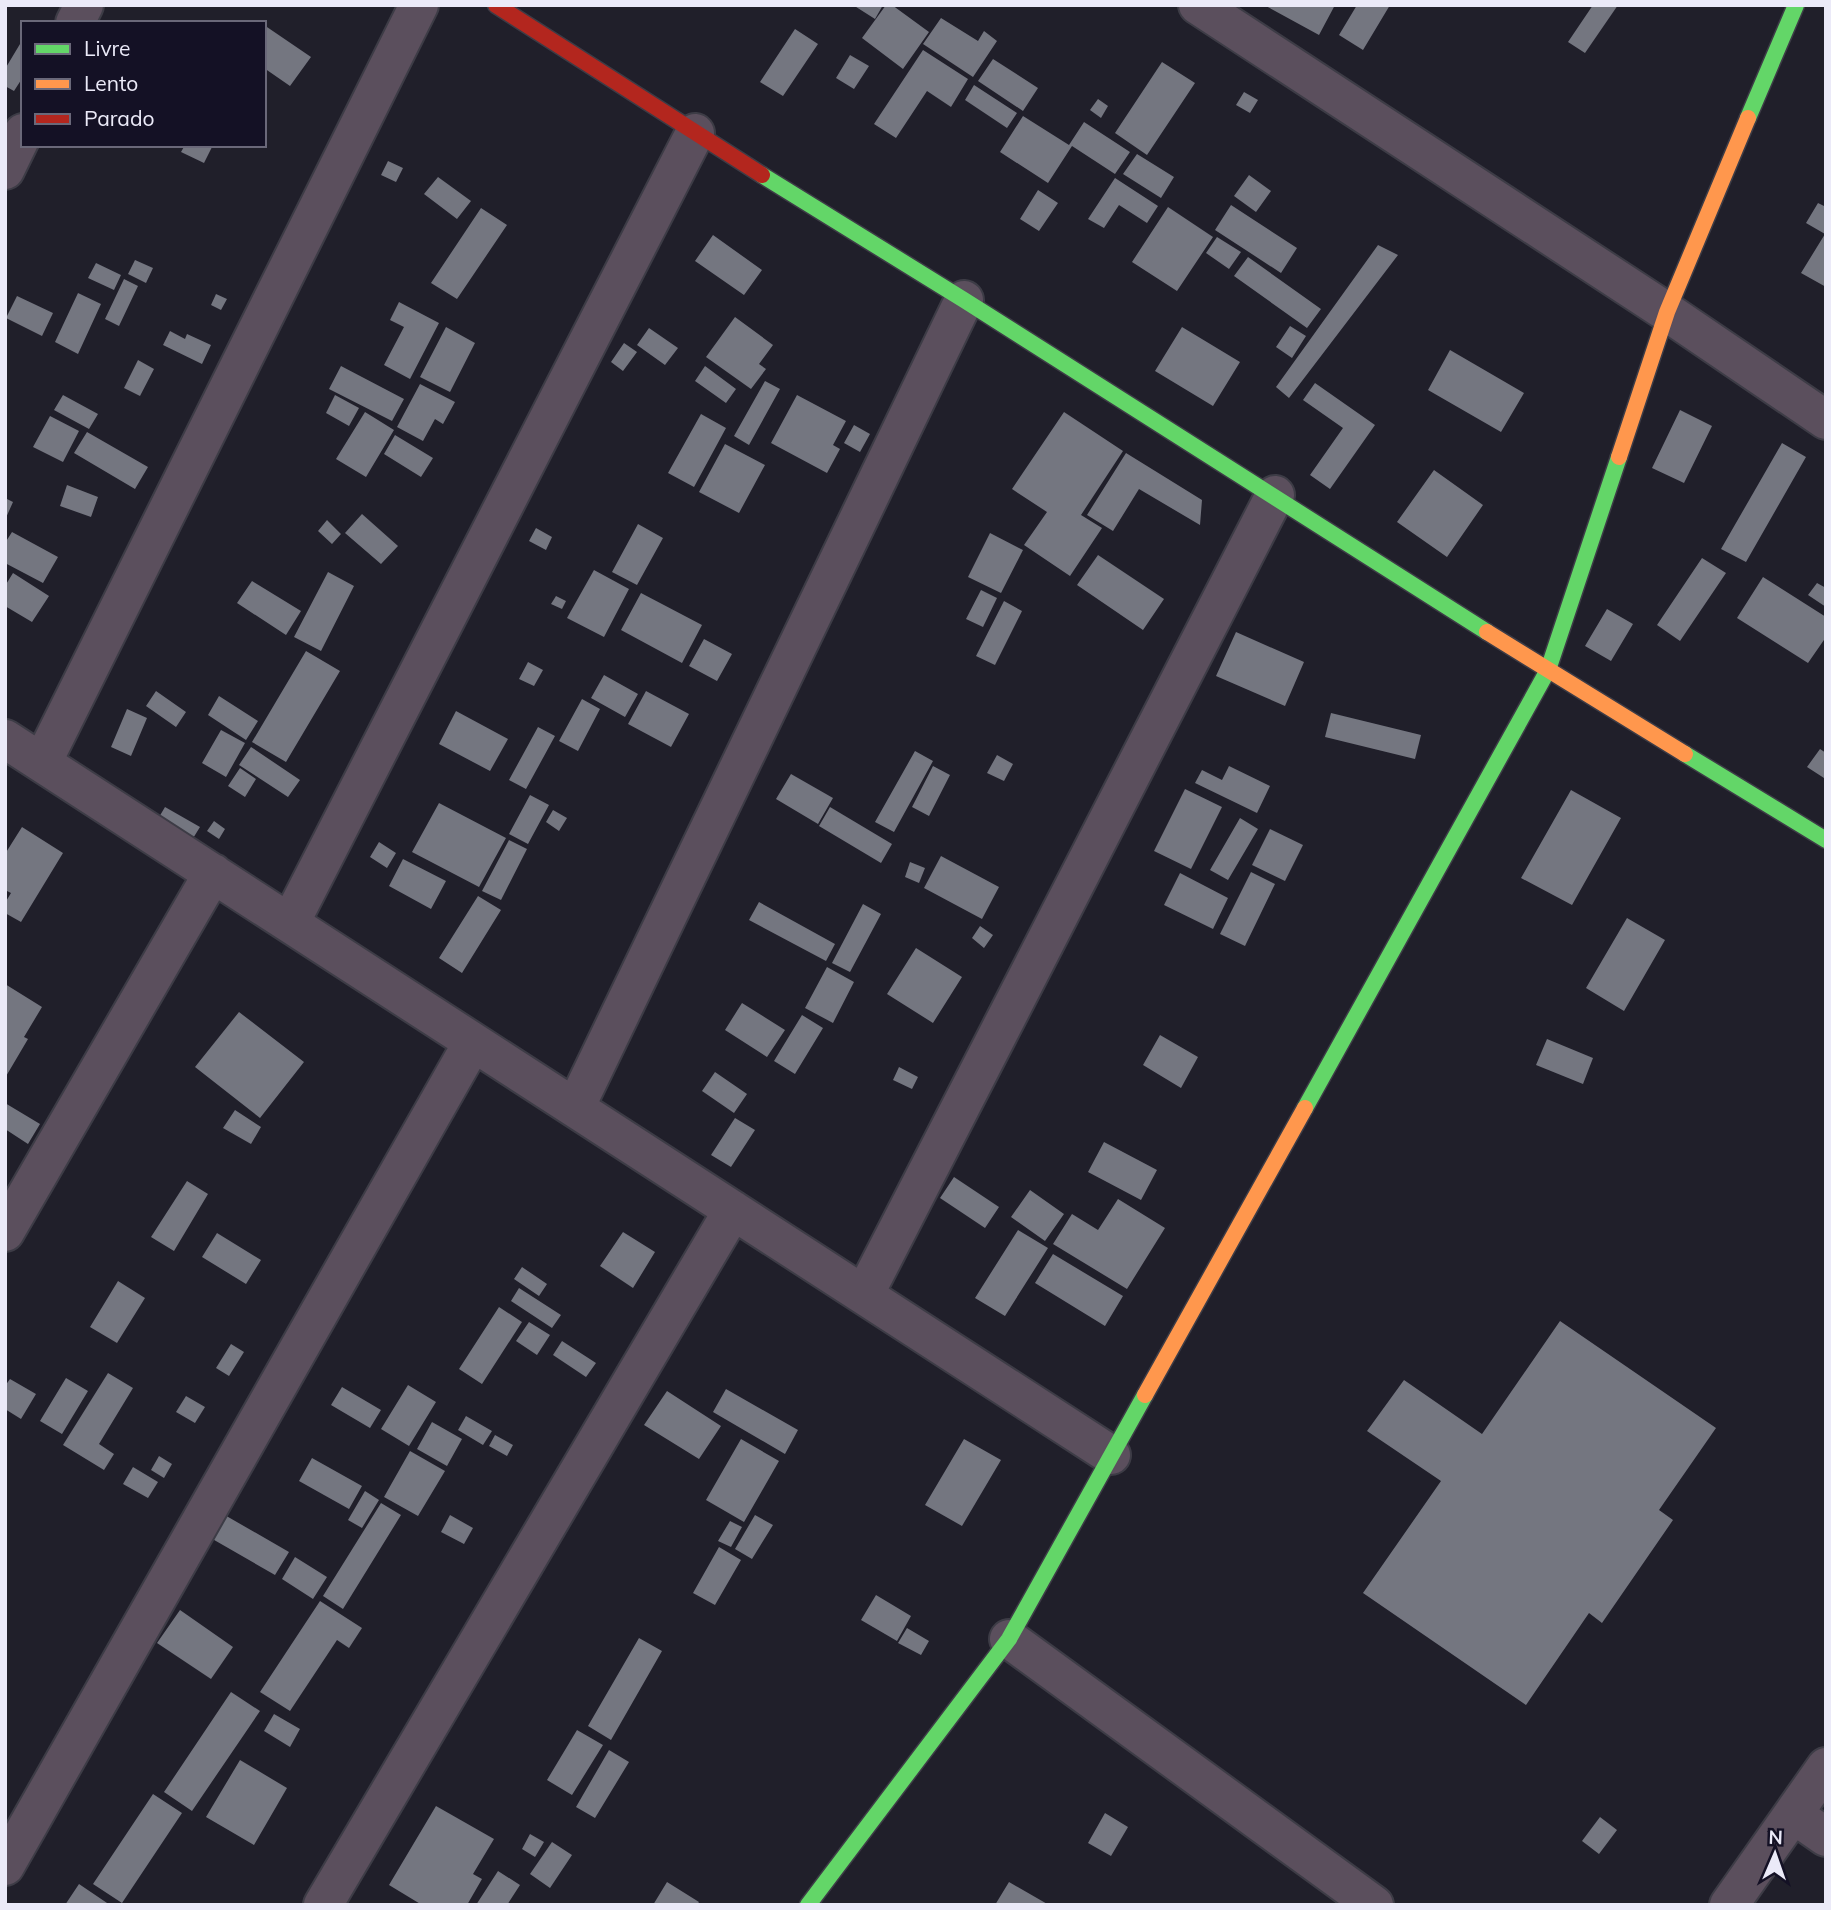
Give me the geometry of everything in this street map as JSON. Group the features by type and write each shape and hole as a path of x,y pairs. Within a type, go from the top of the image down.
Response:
{"street":[{"path":"76,21 84,5"},
{"path":"42,763 419,5"},
{"path":"496,5 1548,670 1826,840"},
{"path":"1198,5 1667,312 1826,420"},
{"path":"808,1905 1009,1639 1548,670 1667,312 1788,9"},
{"path":"290,923 695,133"},
{"path":"5,170 21,137"},
{"path":"575,1108 964,300"},
{"path":"864,1295 1275,495"},
{"path":"5,739 1111,1455"},
{"path":"5,1232 213,873"},
{"path":"5,1866 473,1042"},
{"path":"323,1905 733,1210"},
{"path":"1009,1639 1374,1905"},
{"path":"1730,1905 1826,1767"},
{"path":"1793,1814 1826,1837"}],"building":[{"path":"853,5 883,5 875,19"},
{"path":"886,5 892,5 929,32 903,69 862,38"},
{"path":"1264,5 1335,5 1319,35"},
{"path":"1357,5 1390,5 1363,50 1339,35"},
{"path":"1593,5 1618,5 1585,53 1568,42"},
{"path":"941,18 978,41 984,31 997,41 973,77 923,44"},
{"path":"266,26 311,57 290,86 266,69"},
{"path":"795,29 818,44 783,96 760,82"},
{"path":"21,42 21,80 14,91 5,86 5,69"},
{"path":"923,50 968,79 951,107 927,91 896,138 874,124"},
{"path":"850,55 869,66 854,89 836,78"},
{"path":"993,59 1038,88 1023,111 978,81"},
{"path":"1162,62 1195,83 1147,155 1115,133"},
{"path":"974,85 1017,113 1007,128 965,100"},
{"path":"1244,92 1258,100 1250,113 1236,105"},
{"path":"1098,99 1108,106 1101,118 1090,110"},
{"path":"1023,116 1069,145 1084,122 1130,152 1115,174 1072,146 1048,183 1000,152"},
{"path":"184,147 212,147 204,163 181,152"},
{"path":"1137,154 1174,177 1161,198 1123,174"},
{"path":"388,161 403,168 396,182 381,175"},
{"path":"1249,175 1271,191 1256,212 1234,196"},
{"path":"438,177 471,201 457,219 424,194"},
{"path":"1115,178 1158,206 1147,223 1119,205 1104,228 1088,219"},
{"path":"1038,190 1058,203 1039,231 1020,219"},
{"path":"1818,203 1826,207 1826,287 1801,273 1825,234 1806,223"},
{"path":"1231,205 1297,248 1281,273 1215,230"},
{"path":"1168,207 1213,237 1177,291 1132,262"},
{"path":"481,208 507,225 457,299 431,283"},
{"path":"713,235 762,270 744,295 695,261"},
{"path":"1217,237 1241,252 1229,269 1206,253"},
{"path":"1378,245 1398,255 1289,398 1276,387"},
{"path":"1248,257 1321,309 1307,328 1234,276"},
{"path":"135,260 153,268 146,283 128,274"},
{"path":"96,263 121,275 114,290 88,278"},
{"path":"124,279 138,286 119,326 105,319"},
{"path":"78,293 101,304 78,354 55,342"},
{"path":"216,294 227,299 221,310 211,305"},
{"path":"17,296 53,313 42,336 6,318"},
{"path":"399,302 439,323 410,379 384,365 404,327 390,320"},
{"path":"735,317 773,345 759,364 766,369 751,389 706,357"},
{"path":"1290,326 1306,336 1292,358 1276,347"},
{"path":"446,327 475,343 450,392 420,377"},
{"path":"1182,327 1240,362 1213,406 1155,371"},
{"path":"649,328 678,348 665,365 637,345"},
{"path":"170,331 185,339 187,334 211,345 202,364 163,345"},
{"path":"624,343 637,352 623,371 611,362"},
{"path":"1450,350 1524,393 1501,432 1428,390"},
{"path":"138,360 154,369 140,396 124,388"},
{"path":"341,366 404,399 392,421 329,389"},
{"path":"705,366 736,389 726,403 695,381"},
{"path":"765,381 780,389 749,445 734,436"},
{"path":"1315,383 1375,425 1330,489 1310,475 1343,428 1303,400"},
{"path":"420,384 455,402 443,424 435,419 423,441 397,427"},
{"path":"63,395 98,414 89,429 54,410"},
{"path":"335,395 359,408 349,426 326,413"},
{"path":"797,395 846,421 833,445 840,449 827,473 771,443"},
{"path":"1680,410 1712,426 1684,483 1652,468"},
{"path":"365,412 394,430 366,477 336,459"},
{"path":"1064,412 1123,451 1081,515 1102,528 1070,576 1024,545 1047,512 1012,489"},
{"path":"701,414 726,428 694,487 668,473"},
{"path":"50,416 79,431 63,462 33,447"},
{"path":"854,425 870,434 860,452 844,443"},
{"path":"87,432 148,467 135,489 74,453"},
{"path":"395,435 433,458 421,477 384,454"},
{"path":"1782,443 1806,457 1746,562 1721,549"},
{"path":"725,444 765,465 739,513 699,492"},
{"path":"1126,453 1202,500 1200,525 1139,489 1113,531 1087,515"},
{"path":"1434,470 1483,505 1447,557 1397,522"},
{"path":"67,485 98,497 91,517 60,506"},
{"path":"5,498 13,502 5,520"},
{"path":"362,514 398,546 381,564 345,533"},
{"path":"327,520 341,534 332,544 318,531"},
{"path":"638,524 663,538 637,585 612,572"},
{"path":"536,528 552,537 546,550 529,541"},
{"path":"12,532 58,557 43,583 5,563 5,543"},
{"path":"990,533 1023,550 1001,593 968,577"},
{"path":"1098,555 1164,599 1143,630 1077,585"},
{"path":"1702,558 1726,573 1680,641 1657,625"},
{"path":"594,570 629,589 604,637 567,618"},
{"path":"328,572 354,586 321,651 294,637"},
{"path":"13,573 49,596 32,622 5,606 5,586"},
{"path":"1763,577 1826,617 1826,637 1808,663 1737,618"},
{"path":"252,581 301,611 286,635 237,603"},
{"path":"1817,583 1826,588 1826,607 1808,595"},
{"path":"981,590 997,598 983,627 966,619"},
{"path":"641,593 702,625 682,663 621,630"},
{"path":"556,596 566,601 562,609 551,604"},
{"path":"1004,601 1022,611 995,665 976,656"},
{"path":"1607,609 1633,624 1611,661 1585,646"},
{"path":"1236,632 1304,662 1285,706 1216,676"},
{"path":"704,639 732,654 717,681 689,666"},
{"path":"306,651 340,671 286,762 252,742"},
{"path":"528,662 543,670 534,686 519,679"},
{"path":"604,675 638,694 625,717 591,698"},
{"path":"156,691 186,712 176,727 146,706"},
{"path":"646,691 689,714 671,747 628,724"},
{"path":"219,696 258,721 246,740 208,715"},
{"path":"582,699 600,709 578,751 559,741"},
{"path":"127,709 147,718 131,756 111,747"},
{"path":"456,711 508,739 490,771 439,744"},
{"path":"1331,713 1421,735 1415,759 1325,737"},
{"path":"538,727 555,736 526,789 509,780"},
{"path":"221,730 245,743 226,777 202,763"},
{"path":"251,747 300,780 288,797 239,765"},
{"path":"1820,749 1826,753 1824,778 1807,767"},
{"path":"915,751 933,761 894,832 875,822"},
{"path":"997,755 1013,764 1004,781 987,773"},
{"path":"933,766 950,775 929,816 912,807"},
{"path":"1229,766 1270,786 1257,813 1195,783 1202,770 1222,780"},
{"path":"240,768 256,779 245,797 228,786"},
{"path":"791,774 833,798 818,824 776,799"},
{"path":"1185,789 1222,807 1191,869 1154,851"},
{"path":"1571,790 1621,818 1572,905 1521,878"},
{"path":"530,795 549,805 528,844 509,834"},
{"path":"439,803 506,838 479,887 412,852"},
{"path":"165,807 200,827 187,848 152,829"},
{"path":"830,807 892,844 881,863 819,826"},
{"path":"553,810 567,818 559,831 546,822"},
{"path":"1240,818 1258,829 1228,880 1210,870"},
{"path":"214,821 225,829 219,839 207,831"},
{"path":"22,827 63,853 21,922 5,913 5,903 11,893 5,890 5,854"},
{"path":"1270,829 1303,845 1285,881 1252,865"},
{"path":"509,840 527,849 501,900 482,891"},
{"path":"379,842 396,853 387,868 370,857"},
{"path":"941,856 999,887 982,919 924,888"},
{"path":"403,859 446,881 431,909 389,886"},
{"path":"910,862 925,868 919,883 905,877"},
{"path":"1251,872 1275,884 1245,946 1220,934"},
{"path":"1180,873 1228,898 1213,929 1164,905"},
{"path":"478,896 501,910 462,973 439,958"},
{"path":"759,902 835,944 826,961 749,920"},
{"path":"863,904 881,914 850,972 832,963"},
{"path":"1627,918 1665,940 1624,1011 1586,988"},
{"path":"980,926 993,935 984,948 972,938"},
{"path":"916,948 962,977 933,1023 887,994"},
{"path":"827,967 854,982 833,1023 805,1008"},
{"path":"5,984 42,1007 24,1037 28,1039 5,1078"},
{"path":"742,1003 785,1030 767,1057 725,1030"},
{"path":"239,1012 304,1062 260,1118 195,1067"},
{"path":"802,1015 823,1028 795,1074 774,1061"},
{"path":"1160,1035 1198,1057 1181,1088 1143,1065"},
{"path":"1547,1039 1593,1058 1583,1084 1536,1065"},
{"path":"899,1067 918,1077 912,1089 893,1080"},
{"path":"715,1072 747,1094 734,1113 702,1091"},
{"path":"5,1103 40,1124 28,1144 5,1129"},
{"path":"235,1110 261,1127 251,1144 223,1128"},
{"path":"735,1118 755,1130 731,1167 711,1155"},
{"path":"1104,1142 1157,1170 1141,1200 1088,1172"},
{"path":"954,1177 999,1207 985,1228 940,1198"},
{"path":"187,1181 208,1194 174,1251 151,1237"},
{"path":"1030,1190 1064,1214 1045,1241 1011,1217"},
{"path":"1118,1199 1165,1228 1127,1289 1053,1244 1072,1214 1098,1230"},
{"path":"1018,1230 1048,1248 1005,1316 975,1298"},
{"path":"623,1232 655,1252 633,1288 600,1266"},
{"path":"217,1233 261,1260 246,1284 202,1257"},
{"path":"1053,1254 1123,1296 1105,1326 1035,1283"},
{"path":"522,1267 547,1284 539,1296 514,1279"},
{"path":"118,1281 145,1298 117,1343 90,1327"},
{"path":"519,1288 561,1315 552,1328 511,1301"},
{"path":"499,1307 522,1322 482,1384 459,1369"},
{"path":"1560,1321 1716,1428 1659,1510 1673,1520 1602,1623 1589,1613 1526,1705 1363,1593 1441,1481 1367,1431 1404,1380 1482,1434"},
{"path":"529,1322 550,1335 537,1355 516,1341"},
{"path":"562,1341 596,1363 586,1377 553,1355"},
{"path":"231,1344 244,1352 229,1376 216,1368"},
{"path":"108,1373 133,1388 99,1444 114,1454 104,1470 63,1445"},
{"path":"66,1378 88,1391 62,1434 40,1421"},
{"path":"10,1379 36,1394 21,1419 5,1409 5,1386"},
{"path":"408,1385 436,1402 409,1446 381,1429"},
{"path":"342,1387 381,1410 370,1428 331,1405"},
{"path":"726,1389 798,1430 785,1454 713,1412"},
{"path":"667,1391 721,1426 699,1459 644,1425"},
{"path":"186,1396 205,1407 195,1423 176,1412"},
{"path":"466,1416 492,1431 483,1445 458,1430"},
{"path":"432,1422 462,1439 447,1466 417,1449"},
{"path":"495,1435 513,1445 507,1456 489,1446"},
{"path":"741,1439 779,1461 744,1522 706,1500"},
{"path":"964,1439 1001,1460 962,1526 925,1505"},
{"path":"410,1451 445,1471 418,1516 384,1497"},
{"path":"159,1456 172,1464 164,1478 151,1470"},
{"path":"312,1458 362,1486 349,1509 299,1481"},
{"path":"133,1467 158,1482 148,1498 123,1484"},
{"path":"365,1491 379,1500 362,1528 348,1520"},
{"path":"381,1503 401,1515 343,1609 323,1596"},
{"path":"216,1510 289,1552 275,1575 202,1533"},
{"path":"450,1515 473,1528 464,1544 441,1532"},
{"path":"755,1515 773,1525 752,1559 735,1549"},
{"path":"730,1521 742,1527 731,1547 718,1541"},
{"path":"719,1547 741,1560 715,1605 693,1593"},
{"path":"295,1557 327,1577 313,1599 282,1579"},
{"path":"876,1595 911,1616 897,1641 861,1620"},
{"path":"320,1601 362,1628 349,1648 337,1640 290,1711 260,1692"},
{"path":"180,1610 233,1647 211,1679 157,1643"},
{"path":"907,1628 929,1641 921,1655 898,1643"},
{"path":"639,1638 662,1651 611,1740 588,1726"},
{"path":"231,1692 260,1711 192,1811 164,1792"},
{"path":"274,1714 300,1729 290,1747 264,1731"},
{"path":"577,1730 603,1745 572,1795 547,1780"},
{"path":"609,1750 629,1762 595,1818 576,1807"},
{"path":"240,1760 287,1788 254,1845 206,1817"},
{"path":"153,1794 182,1813 122,1903 93,1884"},
{"path":"436,1806 494,1839 473,1874 482,1879 467,1905 422,1905 389,1885"},
{"path":"1105,1813 1128,1827 1111,1856 1088,1843"},
{"path":"1600,1817 1617,1830 1599,1854 1582,1841"},
{"path":"530,1834 544,1842 535,1857 522,1849"},
{"path":"552,1842 572,1855 550,1888 530,1874"},
{"path":"498,1871 520,1885 507,1905 476,1905"},
{"path":"667,1882 699,1902 697,1905 653,1905"},
{"path":"1009,1882 1049,1905 995,1905"},
{"path":"79,1884 110,1905 65,1905"}],"traffic: fast":[{"path":"1748,118 1796,5"},
{"path":"762,175 1487,632"},
{"path":"1305,1108 1548,670 1619,457"},
{"path":"1685,754 1826,840"},
{"path":"808,1905 1009,1639 1145,1395"}],"traffic: slow":[{"path":"1619,457 1667,312 1748,118"},
{"path":"1487,632 1685,754"},
{"path":"1145,1395 1305,1108"}],"traffic: jam":[{"path":"496,5 762,175"}]}
